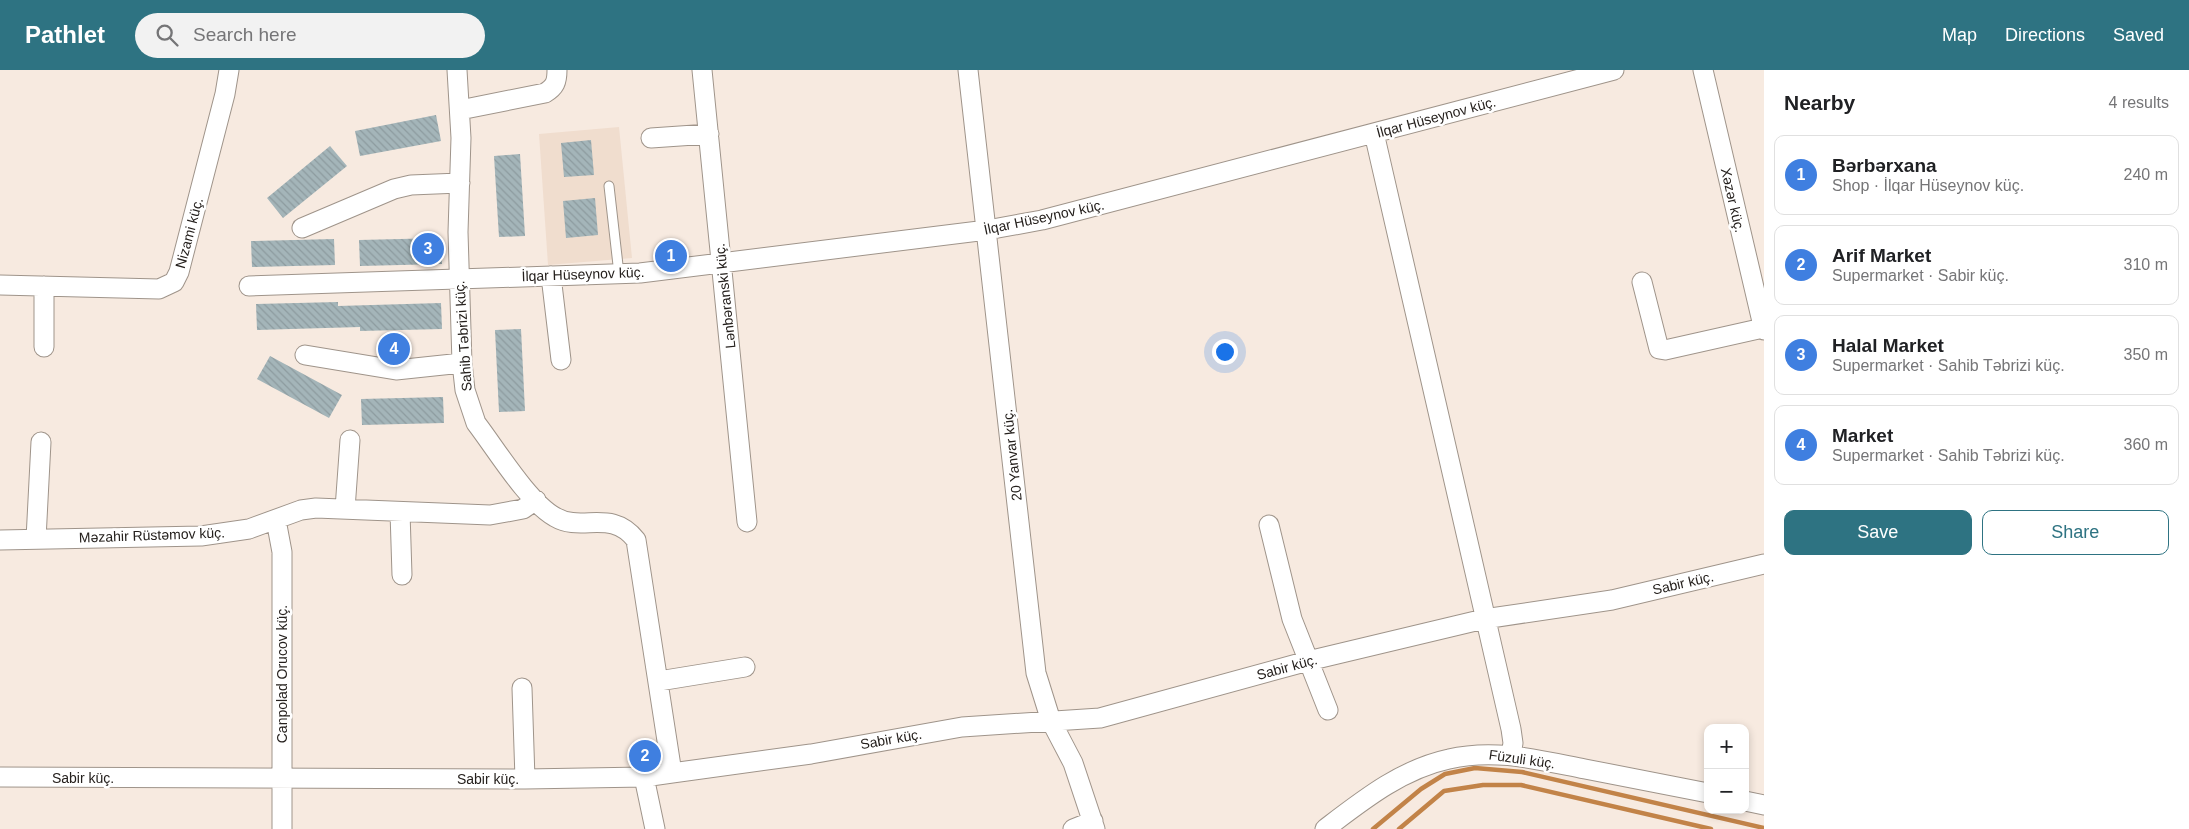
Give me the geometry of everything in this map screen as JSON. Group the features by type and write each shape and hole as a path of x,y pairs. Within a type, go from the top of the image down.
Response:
{"street":[{"name":"Nizami küç.","path":"0,285 159,289 174,282 179,272 226,94 229,70"},
{"name":"Sahib Təbrizi küç.","path":"457,70 460,110 459,278 462,363 465,390 476,423 536,500 556,518 622,526 636,540 672,773"},
{"path":"460,110 545,93 554,88 557,80 557,70"},
{"name":"Lənbəranski küç.","path":"702,70 748,522"},
{"name":"20 Yanvar küç.","path":"968,70 1036,672 1051,722 1072,762 1094,825"},
{"name":"İlqar Hüseynov küç.","path":"249,286 619,274 987,230 1042,220 1614,70"},
{"name":"Xəzər küç.","path":"1703,70 1764,329"},
{"path":"1374,133 1484,619 1511,729 1513,743 1511,755"},
{"path":"651,138 709,134"},
{"path":"302,228 394,189 411,185 460,183"},
{"path":"551,276 561,360"},
{"path":"1642,282 1659,349 1665,350 1764,329"},
{"path":"44,286 44,347"},
{"path":"305,355 396,370 462,363"},
{"path":"345,509 350,440"},
{"path":"36,539 41,442"},
{"name":"Məzahir Rüstəmov küç.","path":"0,540 202,536 249,529 301,510 345,509 490,515 523,509 536,500"},
{"path":"400,512 402,575"},
{"name":"Canpolad Orucov küç.","path":"276,520 282,552 282,829"},
{"path":"1269,525 1292,619 1328,710"},
{"name":"Sabir küç.","path":"0,777 525,779 644,777 810,754 962,727 1100,718 1308,661 1484,619 1602,602 1764,564"},
{"path":"659,682 745,667"},
{"path":"522,688 525,779"},
{"name":"Füzuli küç.","path":"1325,829 1372,794 1416,770 1448,759 1478,754 1511,755 1704,792"},
{"path":"644,777 654,829"},
{"path":"1749,802 1764,805"},
{"path":"1073,829 1094,825"}],"lane":[{"path":"609,186 619,274"}],"shaded area":[{"path":"619,127 632,258 548,265 539,134"}],"building":[{"path":"436,115 441,141 360,156 355,131"},
{"path":"591,140 594,175 564,177 561,143"},
{"path":"330,146 347,166 283,218 267,198"},
{"path":"520,154 525,236 499,237 494,156"},
{"path":"595,198 598,235 566,238 563,201"},
{"path":"441,238 442,264 360,266 359,240"},
{"path":"334,239 335,265 252,267 251,241"},
{"path":"338,302 338,306 441,303 442,329 360,331 360,327 257,330 256,304"},
{"path":"521,329 525,411 499,412 495,330"},
{"path":"270,356 342,395 329,418 257,379"},
{"path":"443,397 444,423 362,425 361,399"}],"waterway":[{"path":"1373,829 1421,789 1445,774 1475,768 1522,772 1764,828"},
{"path":"1399,829 1444,791 1483,785 1521,785 1711,829"}],"place":[{"name":"Halal Market","path":"428,249"},
{"name":"Bərbərxana","path":"671,256"},
{"name":"Market","path":"394,349"},
{"name":"Arif Market","path":"645,756"}]}
